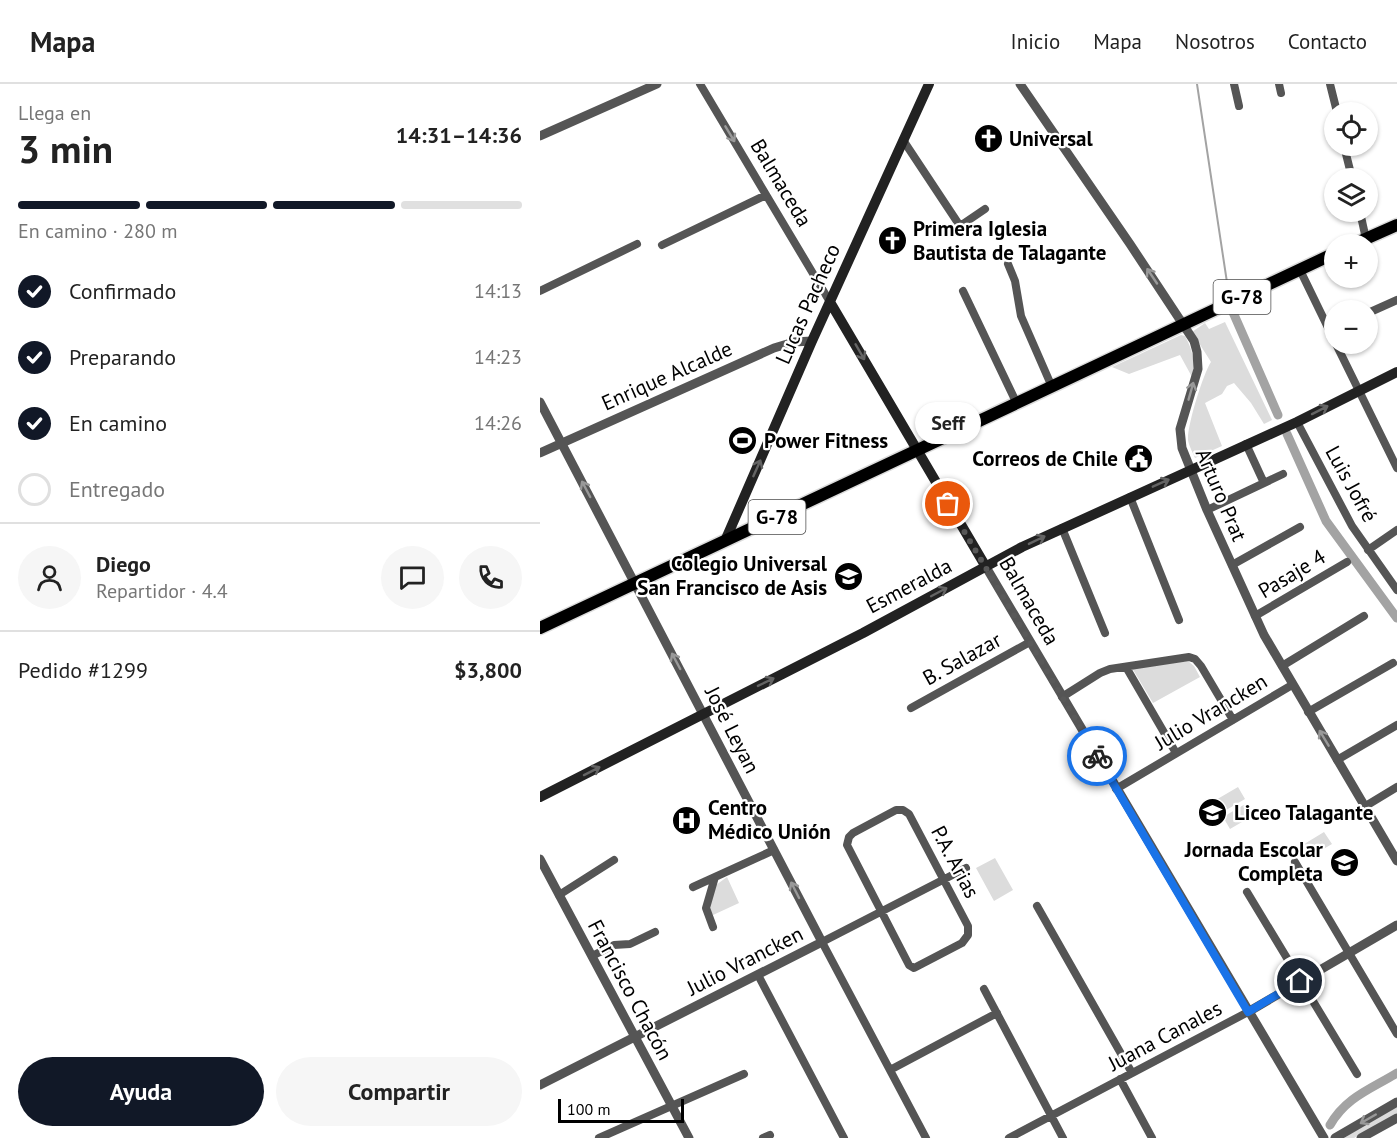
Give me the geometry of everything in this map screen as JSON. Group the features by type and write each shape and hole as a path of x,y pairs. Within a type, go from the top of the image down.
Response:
{"main road":[{"name":"Lucas Pacheco","path":"725,541 812,341 929,84"},
{"path":"1377,234 1397,225"},
{"name":"G-78","path":"540,628 1324,258"},
{"name":"Balmaceda","path":"830,302 986,567"},
{"name":"Esmeralda","path":"540,797 844,643 1062,528 1297,422 1397,372"}],"street":[{"path":"540,136 657,84"},
{"name":"Balmaceda","path":"700,84 830,302"},
{"name":"Arturo Prat","path":"1020,84 1185,324 1194,341 1198,358 1197,369 1179,434 1180,443 1207,510 1255,616 1308,712 1396,856"},
{"path":"1234,84 1239,106"},
{"path":"1279,84 1281,93"},
{"path":"1330,84 1334,102"},
{"path":"903,140 960,226 985,209"},
{"path":"662,246 766,195"},
{"path":"540,291 637,244"},
{"path":"1008,264 1015,280 1021,316 1052,387"},
{"path":"1300,270 1324,315"},
{"path":"963,291 1017,404"},
{"path":"1378,309 1397,300"},
{"name":"Enrique Alcalde","path":"540,453 774,348 794,342 812,341"},
{"path":"1341,354 1397,468"},
{"name":"José Leyan","path":"540,402 926,1138"},
{"name":"Luis Jofré","path":"1297,422 1340,507 1397,590"},
{"path":"1246,444 1264,483"},
{"path":"1207,510 1283,474"},
{"path":"1130,497 1179,620"},
{"path":"1232,565 1300,527"},
{"path":"1062,528 1105,633"},
{"path":"1368,550 1397,530"},
{"name":"Pasaje 4","path":"1255,616 1347,562"},
{"name":"Balmaceda","path":"986,567 1324,1138"},
{"path":"1282,666 1364,616"},
{"name":"B. Salazar","path":"911,708 1030,642"},
{"path":"1062,697 1100,673 1186,657 1192,658 1201,666 1233,720"},
{"path":"1308,712 1393,663"},
{"path":"1126,667 1176,753"},
{"name":"Julio Vrancken","path":"1116,789 1293,685"},
{"path":"1337,760 1397,725"},
{"path":"1364,807 1397,788"},
{"name":"P.A. Arias","path":"896,810 903,810 909,814 944,879 967,922 968,935 958,945 912,968 848,848 847,840 853,833 896,810"},
{"path":"693,887 774,849"},
{"name":"Francisco Chacón","path":"540,859 689,1138"},
{"path":"559,895 614,860"},
{"path":"1295,862 1397,1034"},
{"name":"Julio Vrancken","path":"540,1085 966,868"},
{"path":"713,927 706,908 714,878"},
{"path":"1246,892 1357,1074"},
{"path":"1037,906 1132,1073"},
{"name":"Juana Canales","path":"1009,1138 1248,1012 1397,925"},
{"path":"592,956 614,945 630,944 656,932"},
{"path":"758,975 844,1138"},
{"path":"984,988 1063,1138"},
{"path":"890,1070 997,1013"},
{"path":"599,1138 744,1074"},
{"path":"1120,1079 1152,1138"},
{"path":"1335,1138 1397,1102"},
{"path":"1361,1138 1397,1118"}],"shaded area":[{"path":"1225,322 1272,420 1264,424 1251,403 1234,383 1227,386 1222,394 1205,403 1222,446 1195,458 1188,440 1188,433 1196,400 1211,362 1192,332 1205,323 1209,329"},
{"path":"1181,335 1185,336 1192,351 1192,377 1180,355 1129,374 1112,367"},
{"path":"1188,661 1200,677 1153,703 1132,668"},
{"path":"1238,787 1245,799 1221,813 1214,801"},
{"path":"1247,803 1254,815 1230,829 1223,817"},
{"path":"1324,832 1332,844 1308,858 1301,846"},
{"path":"995,858 1013,890 994,901 976,868"},
{"path":"727,877 739,903 713,915 709,908 716,885"},
{"path":"1397,1105 1397,1114 1354,1138 1344,1138"}],"waterway":[{"path":"1197,84 1228,289"},
{"path":"1232,310 1278,415"},
{"path":"1287,434 1326,521 1397,618"},
{"path":"1330,1125 1336,1115 1351,1100 1397,1073"}],"way so far":[{"path":"948,504 1097,756"}],"place":[{"name":"Universal","path":"988,139"},
{"name":"Primera Iglesia Bautista de Talagante","path":"892,241"},
{"name":"Power Fitness","path":"743,441"},
{"name":"Correos de Chile","path":"1139,459"},
{"name":"Seff","path":"948,504"},
{"name":"Colegio Universal San Francisco de Asis","path":"848,576"},
{"name":"Liceo Talagante","path":"1213,813"},
{"name":"Centro Médico Unión","path":"687,820"},
{"name":"Jornada Escolar Completa","path":"1344,862"}],"route":[{"path":"1097,756 1248,1012 1300,981"}]}
